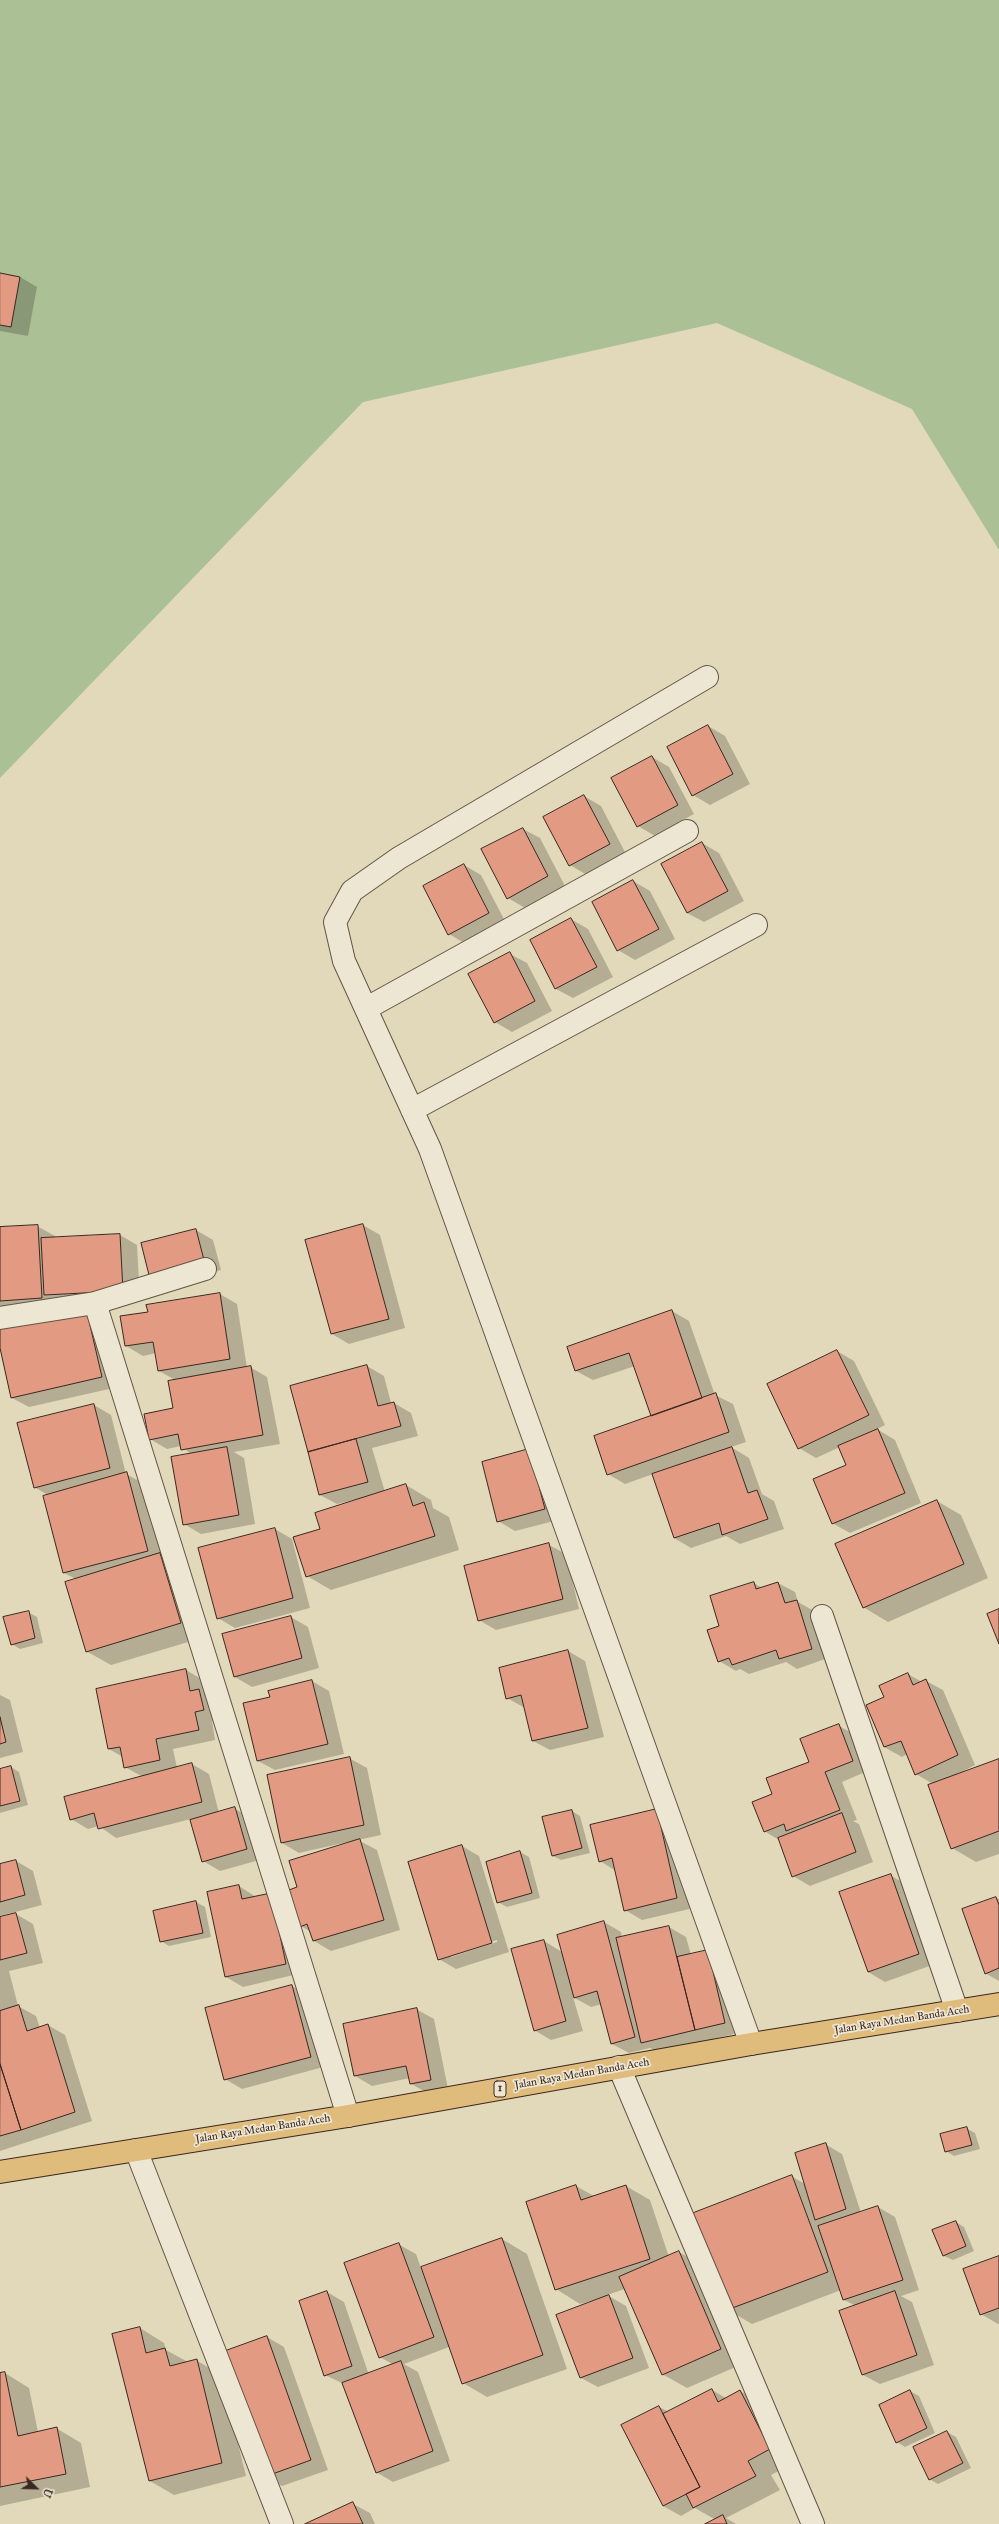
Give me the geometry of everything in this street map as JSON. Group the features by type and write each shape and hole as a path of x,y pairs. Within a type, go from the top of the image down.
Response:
{"highway":[{"name":"Jalan Raya Medan Banda Aceh","path":"0,2172 348,2116 751,2044 999,2004"}],"street":[{"path":"707,677 399,858 352,891 335,922 344,961 367,1008 430,1149 505,1354 751,2044"},
{"path":"367,1008 686,831"},
{"path":"412,1110 756,925"},
{"path":"0,1318 95,1304 205,1269"},
{"path":"95,1304 348,2116"},
{"path":"822,1616 957,2011"},
{"path":"619,2067 813,2524"},
{"path":"136,2150 282,2524"}],"green space":[{"path":"0,0 999,0 999,550 912,409 717,323 363,402 0,778"}],"building":[{"path":"0,273 20,277 11,327 0,325"},
{"path":"708,725 733,774 692,796 667,747"},
{"path":"652,756 678,805 637,827 611,778"},
{"path":"584,795 610,844 569,866 543,817"},
{"path":"523,828 548,876 507,899 481,849"},
{"path":"702,842 728,891 687,913 661,864"},
{"path":"464,864 489,913 448,935 423,886"},
{"path":"633,880 659,929 617,951 592,902"},
{"path":"571,918 597,967 555,989 530,940"},
{"path":"510,952 535,1001 494,1023 468,974"},
{"path":"363,1224 389,1319 331,1334 305,1240"},
{"path":"38,1225 42,1298 0,1301 0,1227"},
{"path":"196,1229 204,1260 149,1275 141,1243"},
{"path":"120,1234 123,1291 44,1295 41,1238"},
{"path":"220,1293 230,1359 158,1371 153,1342 125,1346 120,1316 148,1312 146,1305"},
{"path":"86,1308 102,1377 11,1398 0,1348 0,1328"},
{"path":"672,1310 702,1398 651,1416 629,1353 575,1371 567,1347"},
{"path":"837,1350 869,1415 798,1449 767,1384"},
{"path":"367,1365 378,1406 394,1402 401,1426 308,1452 290,1386"},
{"path":"251,1366 263,1435 181,1450 178,1434 149,1440 144,1414 173,1408 168,1381"},
{"path":"716,1393 729,1432 607,1475 594,1436"},
{"path":"94,1404 110,1468 34,1488 17,1423"},
{"path":"878,1429 905,1493 832,1524 813,1479 846,1465 838,1446"},
{"path":"356,1439 368,1482 319,1495 308,1452"},
{"path":"227,1447 239,1515 183,1525 171,1457"},
{"path":"732,1447 748,1493 757,1490 768,1519 722,1535 719,1523 674,1538 652,1474"},
{"path":"529,1449 545,1509 497,1522 482,1462"},
{"path":"127,1472 148,1551 63,1573 43,1496"},
{"path":"406,1484 413,1506 424,1502 435,1536 306,1577 293,1537 320,1529 315,1513"},
{"path":"937,1500 964,1564 863,1608 835,1544"},
{"path":"275,1528 293,1598 217,1619 198,1548"},
{"path":"549,1543 563,1599 478,1621 464,1566"},
{"path":"160,1553 181,1623 86,1652 65,1582"},
{"path":"754,1582 756,1589 778,1582 785,1603 797,1600 812,1649 779,1659 776,1650 732,1665 729,1658 718,1662 707,1630 719,1626 710,1596"},
{"path":"999,1609 999,1644 987,1614"},
{"path":"29,1611 35,1638 11,1645 3,1617"},
{"path":"291,1616 302,1658 234,1677 222,1634"},
{"path":"568,1650 588,1728 532,1741 521,1695 506,1699 499,1668"},
{"path":"186,1669 190,1691 199,1689 204,1710 195,1712 199,1730 156,1739 160,1760 124,1768 120,1747 108,1749 96,1689"},
{"path":"908,1673 913,1685 926,1679 958,1755 915,1775 901,1741 884,1747 866,1705 884,1697 879,1686"},
{"path":"312,1680 328,1744 257,1761 243,1703 270,1697 268,1691"},
{"path":"0,1717 6,1742 0,1744"},
{"path":"839,1724 853,1761 825,1772 840,1810 786,1831 784,1824 764,1832 752,1802 772,1794 766,1778 809,1762 800,1739"},
{"path":"350,1757 364,1825 281,1843 267,1775"},
{"path":"999,1759 999,1831 951,1849 928,1785"},
{"path":"192,1763 202,1802 98,1829 94,1813 70,1820 64,1797"},
{"path":"11,1766 20,1801 0,1806 0,1769"},
{"path":"235,1807 247,1849 202,1862 190,1820"},
{"path":"657,1809 677,1898 624,1911 612,1858 599,1862 590,1825"},
{"path":"572,1810 582,1848 552,1856 542,1817"},
{"path":"842,1813 856,1852 792,1877 778,1838"},
{"path":"360,1839 384,1920 313,1941 307,1924 300,1927 289,1890 297,1887 289,1861"},
{"path":"462,1845 492,1943 438,1960 408,1862"},
{"path":"520,1851 532,1893 497,1903 486,1862"},
{"path":"16,1860 25,1895 0,1902 0,1864"},
{"path":"891,1874 919,1954 868,1972 839,1892"},
{"path":"239,1885 242,1899 271,1893 286,1964 225,1977 207,1892"},
{"path":"996,1897 999,1905 999,1968 985,1974 962,1909"},
{"path":"196,1901 203,1933 160,1942 153,1911"},
{"path":"16,1913 27,1953 0,1960 0,1917"},
{"path":"604,1921 635,2037 611,2044 597,1991 574,1998 557,1935"},
{"path":"669,1926 695,2030 641,2043 616,1938"},
{"path":"544,1940 566,2021 534,2031 511,1949"},
{"path":"708,1950 725,2023 695,2030 677,1957"},
{"path":"292,1985 311,2057 224,2080 205,2008"},
{"path":"19,2005 27,2031 48,2024 75,2112 21,2130 0,2064 0,2011"},
{"path":"417,2008 431,2080 410,2084 406,2066 354,2076 343,2024"},
{"path":"0,2064 21,2130 0,2136"},
{"path":"967,2127 972,2145 945,2152 940,2134"},
{"path":"826,2143 846,2209 815,2220 795,2153"},
{"path":"792,2175 828,2272 727,2310 691,2214"},
{"path":"576,2185 581,2200 626,2185 650,2259 555,2290 526,2202"},
{"path":"878,2206 903,2280 843,2300 818,2226"},
{"path":"956,2221 966,2246 943,2256 932,2230"},
{"path":"502,2238 543,2355 462,2384 421,2267"},
{"path":"399,2243 434,2337 379,2358 344,2263"},
{"path":"679,2251 721,2349 662,2375 619,2277"},
{"path":"999,2256 999,2308 980,2315 963,2269"},
{"path":"327,2291 352,2366 324,2376 299,2301"},
{"path":"895,2291 917,2355 862,2375 839,2311"},
{"path":"609,2295 633,2358 580,2378 556,2315"},
{"path":"140,2327 146,2353 165,2348 170,2366 197,2359 222,2463 149,2481 112,2334"},
{"path":"267,2336 311,2460 264,2477 220,2353"},
{"path":"401,2361 433,2451 376,2473 342,2383"},
{"path":"5,2372 18,2436 57,2427 66,2474 0,2487 0,2373"},
{"path":"712,2389 718,2402 740,2390 770,2449 748,2461 756,2476 693,2508 686,2494 700,2487 663,2414"},
{"path":"910,2390 927,2428 896,2443 879,2405"},
{"path":"659,2406 700,2487 663,2506 621,2425"},
{"path":"947,2431 963,2463 929,2480 913,2447"},
{"path":"353,2502 363,2524 305,2524"},
{"path":"723,2515 727,2524 705,2524"}]}
